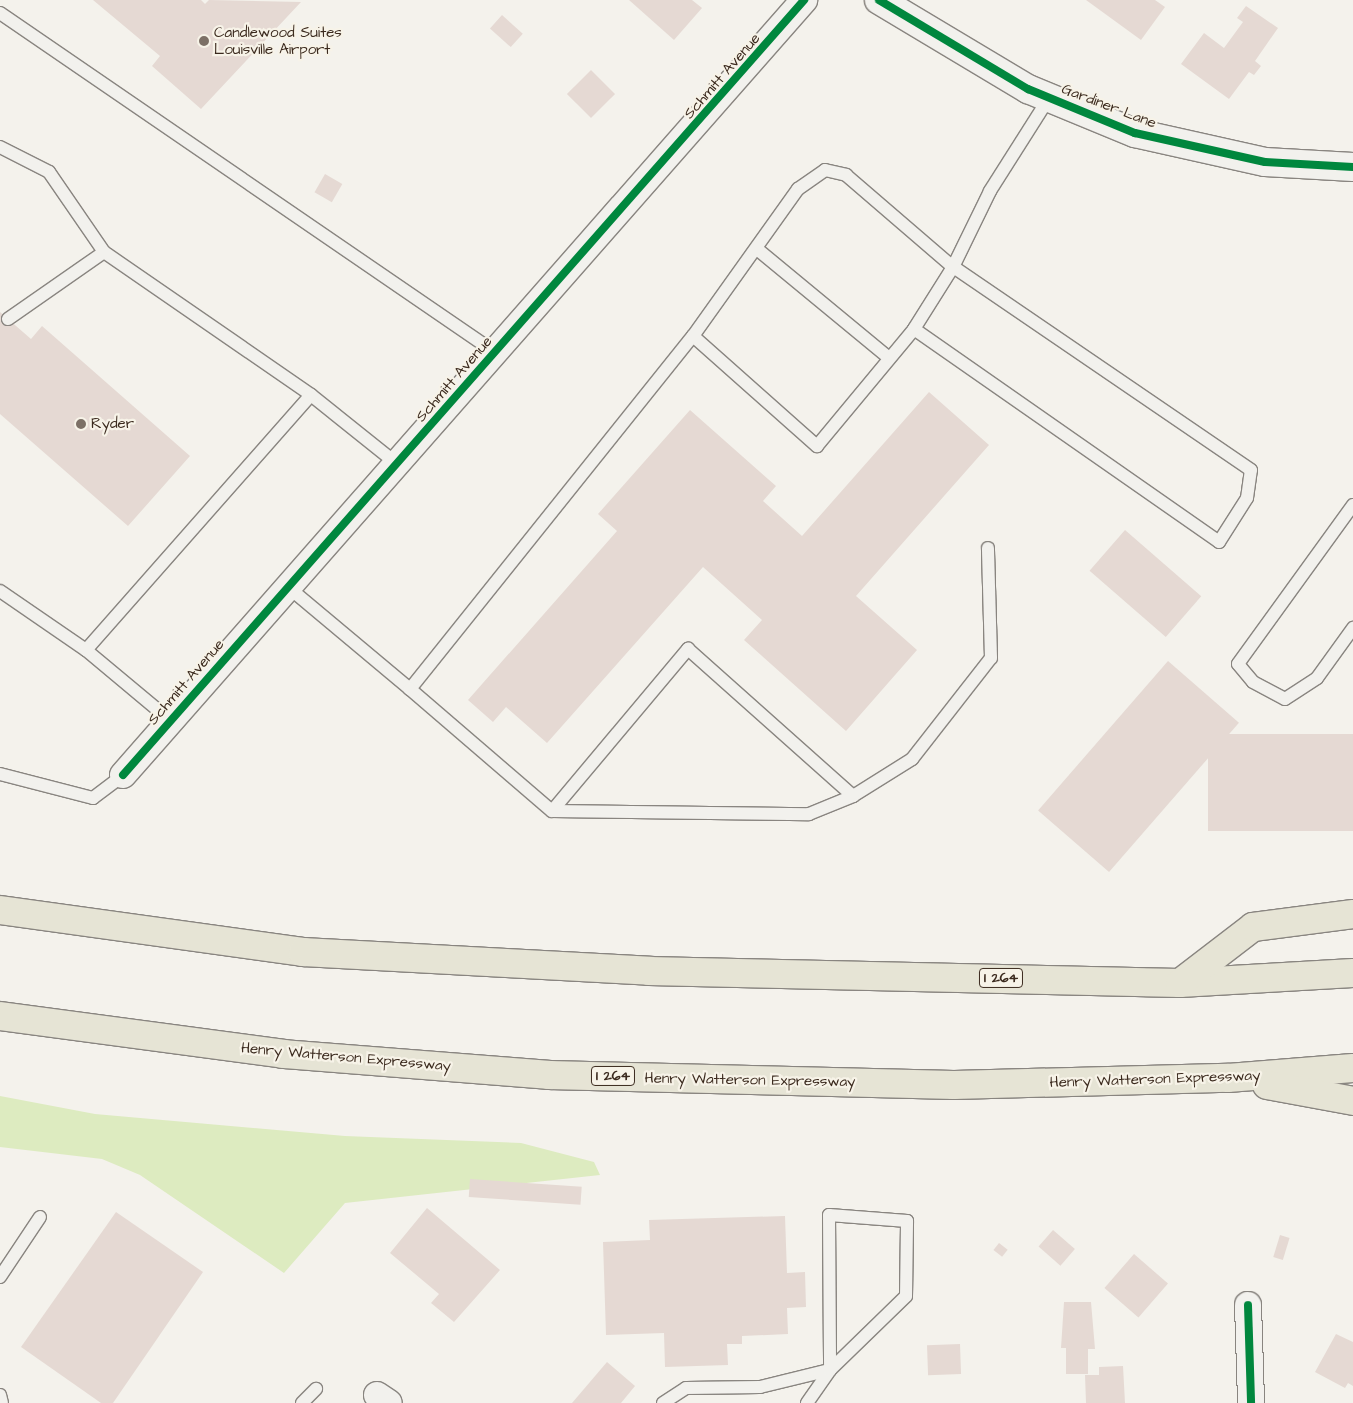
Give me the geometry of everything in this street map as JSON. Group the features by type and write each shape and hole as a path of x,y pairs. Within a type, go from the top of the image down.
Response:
{"highway":[{"name":"I 264","path":"0,910 313,952 767,976 1180,983 1353,972"},
{"path":"1180,983 1253,927 1353,914"},
{"name":"Henry Watterson Expressway","path":"0,1016 283,1054 549,1074 954,1085 1228,1078 1353,1068"},
{"path":"1228,1078 1353,1100"}],"street":[{"name":"Schmitt Avenue","path":"123,774 496,353 804,0"},
{"name":"Gardiner Lane","path":"879,0 1049,98 1134,133 1186,147 1265,162 1353,167"},
{"path":"1248,1305 1251,1403"}],"lane":[{"path":"0,13 496,353"},
{"path":"693,336 817,446 914,329 954,268 990,192 1049,98"},
{"path":"0,147 49,172 104,252 311,395 397,464"},
{"path":"410,689 693,336 757,249 798,189 825,170 846,175 954,268 1251,470 1247,498 1219,542 914,329"},
{"path":"757,249 889,358"},
{"path":"8,319 104,252"},
{"path":"86,650 311,395"},
{"path":"1353,505 1238,664 1253,682 1285,699 1317,678 1353,628"},
{"path":"288,587 552,811 809,814 853,796 912,759 991,658 988,548"},
{"path":"0,591 86,650 170,720"},
{"path":"552,811 688,649 853,796"},
{"path":"0,774 82,798 93,798 123,774"},
{"path":"807,1403 830,1370 906,1296 907,1221 829,1215 830,1370"},
{"path":"0,1278 40,1217"},
{"path":"663,1403 686,1388 760,1387 830,1370"},
{"path":"304,1402 316,1389"},
{"path":"0,1395 2,1403"}],"green space":[{"path":"0,1096 95,1114 345,1136 521,1143 594,1162 600,1175 345,1203 284,1273 140,1175 102,1159 0,1147"}],"building":[{"name":"Candlewood Suites Louisville Airport","path":"93,0 201,0 205,4 209,0 301,2 201,109 152,66 160,56"},
{"path":"629,0 692,0 702,8 674,40"},
{"path":"1086,0 1155,0 1165,7 1141,40"},
{"path":"1246,6 1278,28 1255,61 1261,66 1254,75 1249,72 1229,99 1181,64 1204,33 1224,48 1243,22 1237,18"},
{"path":"502,15 523,34 511,47 490,28"},
{"path":"591,70 615,94 591,118 567,94"},
{"path":"325,174 342,184 332,202 314,192"},
{"path":"0,312 31,339 42,326 190,456 128,526 0,414"},
{"path":"929,392 989,445 856,596 917,650 846,731 744,640 762,620 703,567 547,743 506,707 493,722 468,700 617,531 598,514 690,410 776,486 763,501 802,536"},
{"path":"1125,530 1201,596 1166,637 1090,571"},
{"path":"1168,661 1239,723 1109,872 1038,810"},
{"path":"1208,734 1353,734 1353,831 1208,831"},
{"path":"470,1179 582,1187 580,1205 469,1197"},
{"path":"427,1208 500,1270 454,1322 431,1303 439,1294 390,1253"},
{"path":"116,1212 203,1272 113,1403 101,1403 21,1347"},
{"path":"785,1216 787,1273 805,1272 806,1307 787,1308 788,1334 742,1336 742,1344 727,1344 728,1365 665,1367 664,1333 606,1335 603,1242 650,1240 649,1220"},
{"path":"1053,1230 1075,1249 1060,1266 1039,1247"},
{"path":"1280,1235 1290,1238 1283,1260 1273,1257"},
{"path":"999,1243 1008,1250 1002,1257 993,1250"},
{"path":"1134,1254 1168,1284 1138,1317 1104,1288"},
{"path":"1064,1302 1091,1302 1095,1349 1088,1349 1088,1374 1066,1374 1066,1348 1061,1348"},
{"path":"1336,1334 1353,1342 1353,1386 1348,1383 1345,1388 1315,1372"},
{"path":"960,1344 961,1374 928,1375 927,1345"},
{"path":"607,1362 635,1386 621,1403 572,1403"},
{"path":"1123,1366 1125,1403 1086,1403 1085,1375 1099,1375 1099,1367"}],"cycle path":[{"path":"123,775 804,0"},
{"path":"879,0 1028,89 1135,133 1265,162 1353,167"},
{"path":"1248,1305 1251,1403"}],"place":[{"name":"Candlewood Suites Louisville Airport","path":"204,41"},
{"name":"Ryder","path":"81,424"}]}
